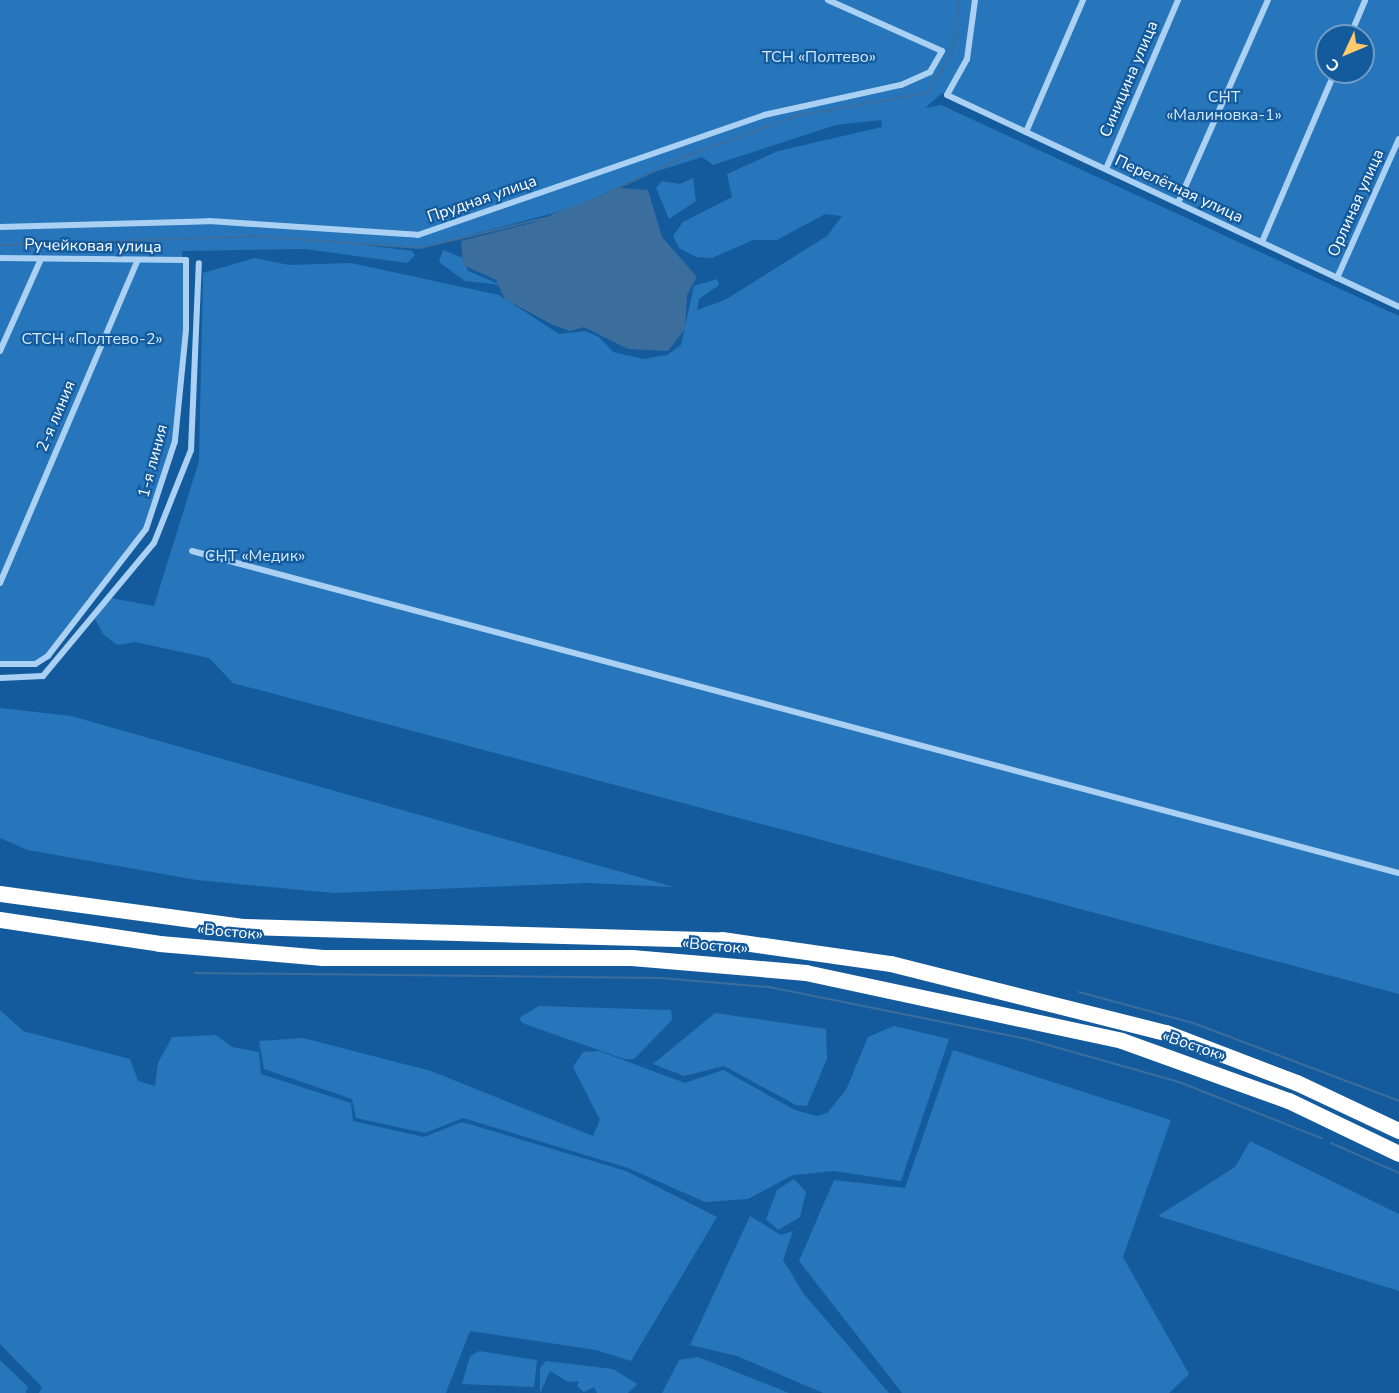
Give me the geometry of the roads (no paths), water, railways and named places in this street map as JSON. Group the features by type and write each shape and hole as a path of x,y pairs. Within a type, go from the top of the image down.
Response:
{"highway":[{"name":"«Восток»","path":"0,894 243,927 722,940 891,964 1177,1037 1297,1083 1399,1131"},
{"name":"«Восток»","path":"0,920 160,944 323,958 632,958 806,973 1122,1041 1289,1101 1399,1154"}],"street":[{"name":"Прудная улица","path":"0,227 209,221 418,235 764,116 910,82 930,72 942,51 828,0"},
{"name":"Перелётная улица","path":"975,0 967,59 947,95 1399,307"},
{"path":"1026,132 1083,0"},
{"name":"Синицина улица","path":"1106,169 1178,0"},
{"path":"1178,203 1268,0"},
{"path":"1355,24 1365,0"},
{"path":"1262,242 1330,84"},
{"name":"Орлиная улица","path":"1337,278 1399,139"},
{"name":"Ручейковая улица","path":"0,258 186,260"},
{"path":"0,351 41,259"},
{"name":"2-я линия","path":"0,583 138,260"},
{"name":"1-я линия","path":"0,664 35,664 48,656 146,529 174,441 186,330 186,260"},
{"path":"0,678 43,676 154,543 190,450 199,263"},
{"path":"192,551 1399,873"}],"waterway":[{"path":"609,192 684,157 796,116 927,93 953,52 959,0"},
{"path":"553,215 576,207"},
{"path":"0,245 253,236 420,248 545,218"},
{"path":"195,973 661,978 769,987 1027,1039 1179,1082 1321,1138"},
{"path":"1079,992 1193,1023 1399,1101"},
{"path":"1331,1143 1399,1173"}],"park label":[{"name":"ТСН «Полтево»","path":"819,57"},
{"name":"СНТ «Малиновка-1»","path":"1224,106"},
{"name":"СТСН «Полтево-2»","path":"92,339"},
{"name":"СНТ «Медик»","path":"255,556"}]}
